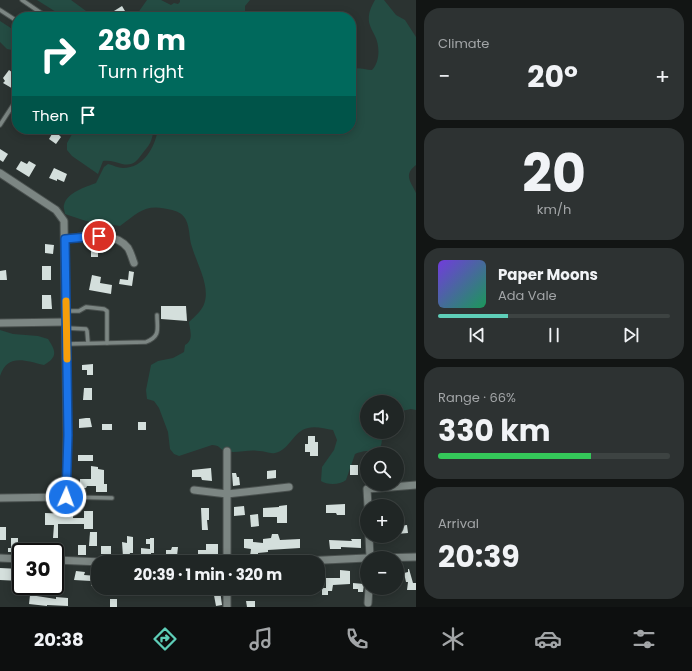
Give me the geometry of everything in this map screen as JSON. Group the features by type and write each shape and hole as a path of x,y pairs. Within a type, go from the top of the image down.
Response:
{"street":[{"path":"0,173 56,210 64,221 68,435 66,497 0,498"},
{"path":"65,239 99,236 113,238 121,242 128,249 134,263"},
{"path":"0,324 66,325"},
{"path":"227,451 227,555"},
{"path":"368,499 368,489 416,485"},
{"path":"194,490 227,494 289,487"},
{"path":"404,557 416,557"},
{"path":"0,558 12,559"},
{"path":"325,560 360,558"},
{"path":"64,560 91,562"},
{"path":"227,595 227,607"},
{"path":"368,603 369,595"}],"lane":[{"path":"22,0 40,12"},
{"path":"0,10 12,18"},
{"path":"0,125 12,107"},
{"path":"66,310 79,311 86,307 104,309 107,311 107,343"},
{"path":"67,344 146,342 157,334 157,315"},
{"path":"66,325 86,329 88,344"},
{"path":"66,497 112,498"}],"green space":[{"path":"37,0 71,0 88,12 56,12"},
{"path":"147,0 161,0 171,5 174,3 178,4 180,0 250,0 245,6 245,12 139,12"},
{"path":"375,0 384,0 396,15 405,20 416,37 416,165 410,172 409,179 416,193 416,410 411,409 404,410 404,395 360,395 360,439 382,439 381,446 360,447 360,452 355,454 346,480 337,484 321,481 322,467 334,450 337,440 333,430 314,427 308,428 295,436 288,445 275,453 261,451 229,452 212,445 179,456 174,454 170,449 168,432 159,408 154,401 147,399 146,390 151,365 158,361 173,358 184,352 185,345 190,341 191,332 189,322 199,312 204,304 206,296 204,279 191,244 186,220 177,212 156,207 138,212 120,226 86,221 65,214 64,206 66,200 73,193 96,183 104,167 108,164 123,168 130,167 143,160 151,149 157,134 356,134 356,68 372,70 377,63 378,58 378,44 370,26 369,16"},
{"path":"0,21 12,29 12,50 7,49 0,42"},
{"path":"72,134 153,134 149,145 140,157 132,164 103,161 98,174 72,156 67,150 67,143"},
{"path":"0,330 13,334 38,336 48,339 53,347 54,356 44,365 18,360 12,361 3,369 0,376"}],"building":[{"path":"122,6 125,11 115,12"},
{"path":"9,70 12,72 12,88 3,83 5,81 3,78"},
{"path":"52,134 58,134 61,137 56,144 49,139"},
{"path":"0,149 8,154 3,162 0,160"},
{"path":"21,161 27,164 29,161 36,165 29,177 16,169"},
{"path":"54,168 67,174 64,182 49,178"},
{"path":"91,243 98,243 98,257 91,257"},
{"path":"45,244 54,245 53,254 45,253"},
{"path":"42,266 51,266 51,280 42,280"},
{"path":"6,270 7,280 0,280 0,271"},
{"path":"129,271 134,272 132,286 119,284 120,279 128,280"},
{"path":"92,275 101,277 100,283 112,285 111,294 89,290"},
{"path":"42,295 51,295 52,309 42,309"},
{"path":"161,306 186,306 187,321 161,319"},
{"path":"93,364 93,375 87,375 87,370 82,370 82,365"},
{"path":"84,388 92,388 92,400 83,400"},
{"path":"90,418 92,427 79,428 79,419"},
{"path":"138,422 146,422 146,430 138,430"},
{"path":"102,424 112,424 112,430 102,430"},
{"path":"308,436 315,436 315,442 318,442 318,456 310,456 310,452 305,452 305,444 308,444"},
{"path":"78,455 93,455 93,461 78,461"},
{"path":"350,465 358,465 358,475 350,475"},
{"path":"91,466 104,470 104,484 107,484 107,492 96,492 96,486 80,488 80,479 91,479"},
{"path":"211,468 212,481 202,480 201,477 192,477 192,470"},
{"path":"276,470 276,478 267,479 267,471"},
{"path":"232,473 236,473 237,477 239,477 240,485 233,486"},
{"path":"345,504 345,515 326,513 326,505"},
{"path":"287,505 287,523 277,523 277,517 263,517 263,508"},
{"path":"244,506 245,515 234,516 234,507"},
{"path":"201,508 209,508 209,520 207,520 208,530 202,530"},
{"path":"84,511 93,511 93,529 84,529 84,524 58,524 58,538 53,538 54,525 45,525 45,513 73,514 73,518 84,518"},
{"path":"258,514 259,526 251,527 250,515"},
{"path":"404,525 407,525 408,533 404,533"},
{"path":"0,527 6,527 6,540 0,540"},
{"path":"90,532 97,532 97,546 89,546"},
{"path":"272,534 278,534 280,540 300,539 300,548 268,550 268,552 258,553 258,555 250,555 251,549 244,548 244,539 253,539 253,542 263,543 263,539 271,538"},
{"path":"127,536 133,537 133,553 130,553 130,555 123,555 122,542 127,543"},
{"path":"11,538 18,538 18,543 12,543 12,552 8,552 8,548 11,548"},
{"path":"154,538 154,553 151,553 151,555 141,555 141,548 150,549 150,544 146,544 146,539"},
{"path":"351,539 360,539 361,548 341,547 341,549 330,549 329,540 352,541"},
{"path":"206,544 218,544 218,555 198,555 198,550 206,550"},
{"path":"78,545 86,545 86,555 78,555"},
{"path":"101,546 111,546 111,554 101,554"},
{"path":"172,547 178,547 177,555 166,555 166,550 171,550"},
{"path":"0,568 12,569 12,581 0,580"},
{"path":"409,569 413,583 416,583 416,590 407,590 408,582 406,582 404,573 408,572"},
{"path":"340,570 350,571 350,584 333,585 332,591 328,591 328,595 325,595 326,578 340,578"},
{"path":"76,571 85,572 84,575 91,576 91,581 74,580"},
{"path":"353,583 360,584 360,592 358,592 358,589 353,589"},
{"path":"30,595 56,599 56,597 68,598 68,606 29,604"},
{"path":"214,595 221,595 222,605 216,606"},
{"path":"110,599 117,599 117,607 110,607"},
{"path":"246,601 255,601 255,607 247,607"}],"slow traffic":[{"path":"66,301 67,359"}],"route":[{"path":"66,497 68,435 65,239 99,236"}]}
